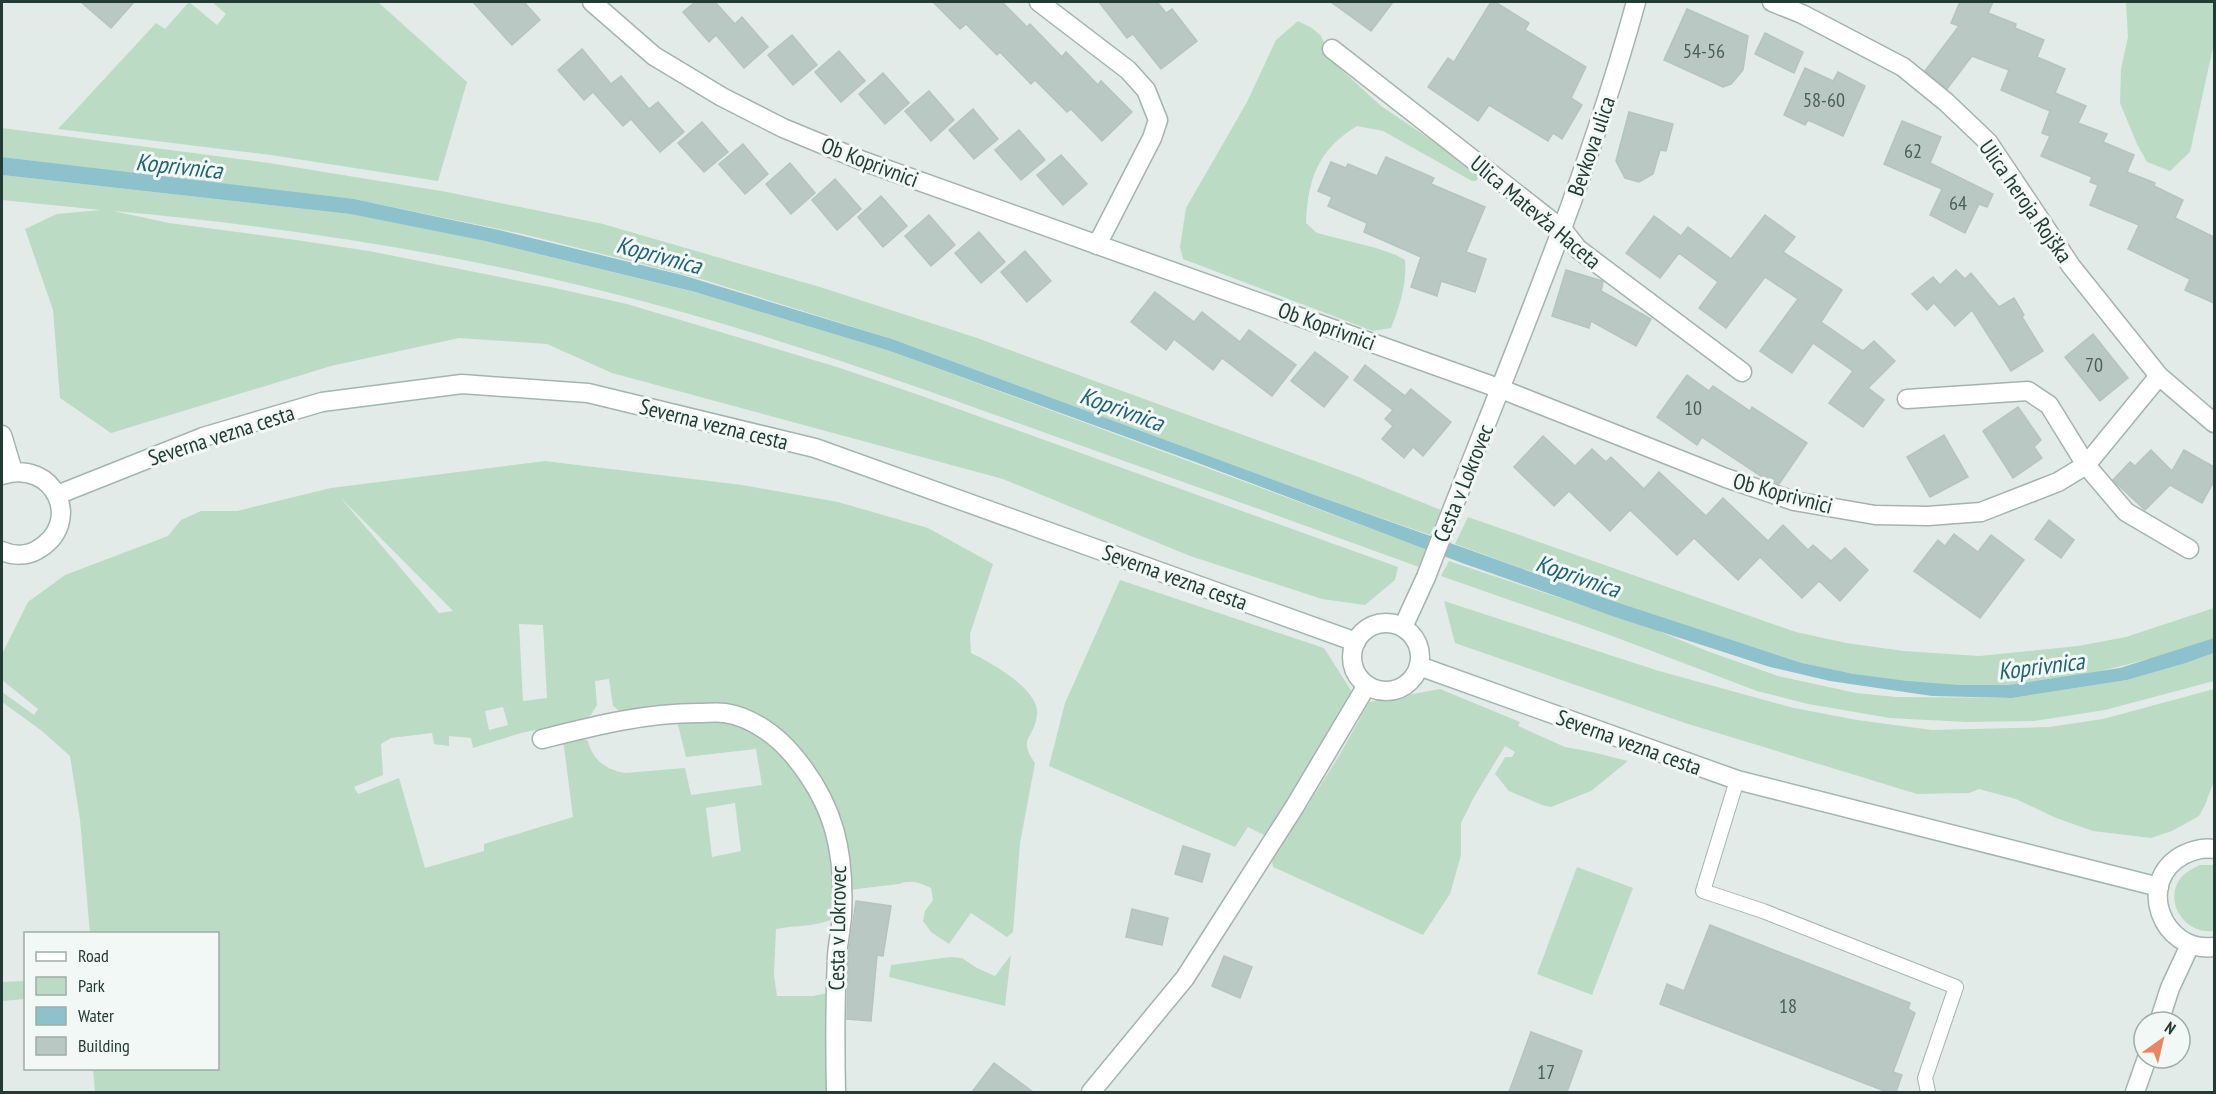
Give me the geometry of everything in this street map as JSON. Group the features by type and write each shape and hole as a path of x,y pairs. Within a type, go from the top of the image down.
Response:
{"street":[{"path":"1039,2 1128,70 1146,90 1158,120 1152,138 1097,245"},
{"name":"Bevkova ulica","path":"1501,389 1563,230 1615,76 1636,2"},
{"name":"Ulica heroja Rojška","path":"1772,2 1802,14 1903,67 1946,102 1988,142 2071,266 2159,376 2214,423"},
{"name":"Ob Koprivnici","path":"597,3 654,56 722,97 783,128 863,160 1501,389 1794,501 1875,515 1928,516 1981,512 2058,482 2086,465 2159,376"},
{"name":"Ulica Matevža Haceta","path":"1332,49 1563,230 1578,249 1742,372"},
{"name":"Severna vezna cesta","path":"57,495 203,436 322,402 462,384 588,393 815,448 1356,642"},
{"name":"Cesta v Lokrovec","path":"1403,627 1426,577 1501,389"},
{"path":"1907,399 2028,391 2049,405 2086,465 2126,512 2189,549"},
{"path":"2,435 7,473 26,471 39,476 50,484 61,508 60,522 55,535 45,546 33,553 3,556"},
{"path":"1381,623 1403,627 1412,634 1418,644 1419,666 1414,677 1406,685 1396,690 1384,691 1367,686 1356,673 1353,663 1352,652 1356,642 1371,626 1381,623"},
{"name":"Severna vezna cesta","path":"1419,666 1737,780 2159,887"},
{"path":"1091,1092 1185,978 1295,806 1367,686"},
{"name":"Cesta v Lokrovec","path":"542,739 611,721 672,713 726,713 756,724 782,742 810,775 826,803 837,833 842,890 835,1027 836,1092"},
{"path":"2214,849 2192,851 2177,859 2165,872 2159,887 2158,901 2167,928 2177,938 2190,945 2214,947"},
{"path":"2163,1010 2170,988 2190,945"},
{"path":"2135,1092 2143,1070"}],"lane":[{"path":"1737,780 1703,891 1763,911 1956,987 1924,1078 1928,1092"}],"green space":[{"path":"189,2 217,25 226,14 212,2 378,2 467,82 438,181 271,155 58,129 156,23 165,29"},
{"path":"2124,2 2214,2 2214,43 2190,152 2170,171 2147,162 2120,103 2121,69 2128,37 2126,3"},
{"path":"1298,21 1321,36 1332,61 1381,106 1445,149 1479,177 1476,181 1472,181 1383,131 1357,126 1344,135 1324,155 1309,192 1306,223 1317,233 1376,248 1405,260 1402,294 1391,328 1373,331 1183,259 1180,247 1186,208 1247,102 1276,40"},
{"path":"2,128 269,163 447,192 603,224 820,287 977,338 1356,476 1441,510 1430,535 889,338 701,279 523,234 358,200 2,157"},
{"path":"2,175 350,214 485,241 698,293 890,351 1426,549 1419,567 854,365 712,321 597,289 460,259 322,235 113,211 169,223 369,251 627,304 837,367 1398,567 1395,580 1365,605 1322,599 1190,556 1003,479 612,373 547,344 459,338 331,366 111,433 60,398 53,310 25,229 57,214 101,210 2,200"},
{"path":"545,461 742,485 838,502 928,528 993,564 970,634 971,653 1013,678 1031,696 1036,706 1037,715 1027,743 1027,748 1035,763 1020,843 1013,932 1007,937 971,913 949,944 931,932 923,921 925,911 933,900 931,888 919,883 907,882 849,890 841,834 806,786 820,813 833,854 835,918 813,924 776,929 774,975 777,996 813,996 833,992 832,1092 95,1092 93,1070 219,1070 219,932 90,932 80,820 70,756 42,731 2,702 2,692 34,715 38,709 2,680 2,654 28,602 65,575 168,536 181,520 201,511 237,511 331,488","holes":["340,497 453,611 439,613","519,624 543,625 547,698 523,701","609,679 613,706 625,715 758,721 786,758 769,742 751,730 731,722 712,719 677,721 686,757 756,749 762,785 691,795 685,768 618,772 606,767 597,759 588,741 580,737 563,739 573,817 484,844 484,851 425,868 399,778 358,794 354,787 383,775 381,744 391,738 432,733 434,744 449,746 449,736 471,738 473,748 521,733 581,721 591,715 597,705 595,681","503,707 508,725 489,730 485,711","735,803 741,851 712,857 706,808"]},
{"path":"1468,517 1796,632 1846,643 1904,651 1979,656 2078,646 2126,637 2214,608 2214,638 2088,674 2010,685 1932,685 1852,674 1802,663 1610,600 1455,544"},
{"path":"1449,561 1656,630 1778,676 1856,693 1896,697 2012,698 2127,680 2214,653 2214,681 2105,710 2034,721 1966,722 1890,718 1808,704 1757,691 1607,634 1441,576"},
{"path":"1120,580 1324,648 1354,695 1264,835 1248,827 1235,847 1049,766 1065,703"},
{"path":"1444,601 1659,671 1794,708 1857,720 1932,730 2049,727 2103,719 2214,689 2214,781 2199,816 2172,831 2151,838 2093,831 2056,818 2016,799 1979,789 1969,793 1917,794 1685,723 1455,643"},
{"path":"1440,689 1520,722 1518,726 1565,747 1628,761 1591,791 1551,807 1509,791 1495,774 1505,757 1512,757 1515,752 1505,746 1461,823 1461,855 1450,894 1423,935 1273,867 1272,861 1339,756 1369,702"},
{"path":"2200,865 2214,865 2214,931 2204,931 2188,924 2181,917 2174,900 2180,879"},
{"path":"1577,867 1633,888 1592,995 1537,974"},
{"path":"1011,955 1005,1006 889,977 891,965 950,957 962,958 995,976"},
{"path":"24,981 24,999 2,1001 2,982"}],"water":[{"path":"2,157 354,199 499,230 682,275 892,339 1315,495 1610,600 1802,663 1854,674 1907,681 1959,685 2009,685 2120,668 2214,638 2214,653 2127,680 2012,698 1932,696 1830,681 1770,667 1618,618 1462,563 1198,463 890,351 695,292 485,241 350,214 2,175"}],"building":[{"path":"81,2 134,2 111,28"},
{"path":"473,2 524,2 540,20 512,45"},
{"path":"695,2 715,2 735,24 742,17 768,47 744,68 716,35 709,42 683,12"},
{"path":"933,2 1002,2 1027,27 1030,24 1062,57 1066,52 1098,85 1101,81 1132,112 1102,141 1071,109 1067,112 1035,80 1031,84 1000,52 997,55 966,24 960,29"},
{"path":"1099,2 1157,2 1166,13 1172,9 1197,41 1161,69 1133,34 1127,38"},
{"path":"1331,2 1393,2 1371,31"},
{"path":"1491,2 1495,2 1529,23 1525,30 1586,67 1571,98 1582,105 1562,139 1553,133 1548,141 1489,105 1478,121 1428,87 1448,58 1454,62"},
{"path":"1960,2 1993,2 1988,13 2016,24 2015,28 2044,40 2037,57 2065,69 2055,93 2086,106 2078,123 2107,134 2103,142 2134,155 2127,172 2155,183 2154,186 2183,200 2175,218 2214,237 2214,303 2185,290 2190,279 2128,249 2139,225 2090,205 2098,185 2090,182 2092,177 2041,156 2050,136 2042,133 2050,111 2001,90 2009,70 1972,56 1947,89 1925,71 1959,26 1951,23"},
{"path":"1687,9 1748,36 1743,70 1731,84 1723,87 1664,60"},
{"path":"1765,33 1803,52 1794,73 1755,54"},
{"path":"792,35 817,65 793,85 768,55"},
{"path":"582,49 611,84 621,76 649,109 658,102 684,132 660,152 631,119 623,126 593,92 584,100 558,70"},
{"path":"839,51 865,81 841,102 815,72"},
{"path":"1805,68 1833,81 1838,72 1865,86 1843,136 1808,120 1805,125 1784,115"},
{"path":"883,73 909,103 885,124 859,94"},
{"path":"929,91 954,120 931,141 905,111"},
{"path":"973,109 998,139 974,159 949,130"},
{"path":"1629,112 1673,124 1666,151 1660,150 1653,174 1639,182 1625,178 1616,161"},
{"path":"1902,121 1941,137 1930,163 1993,194 1987,207 1979,204 1965,233 1930,215 1942,189 1884,164"},
{"path":"702,122 728,152 704,172 678,143"},
{"path":"1019,130 1045,160 1021,180 995,150"},
{"path":"743,144 768,174 745,194 719,164"},
{"path":"1061,155 1087,184 1063,205 1037,175"},
{"path":"1386,157 1434,178 1431,184 1485,207 1466,252 1486,259 1475,292 1441,281 1437,296 1411,287 1421,257 1364,232 1367,223 1328,206 1332,197 1318,191 1331,162 1346,168 1348,164 1377,176"},
{"path":"790,163 815,193 791,214 766,184"},
{"path":"835,179 861,209 837,230 812,200"},
{"path":"881,196 907,226 883,247 858,217"},
{"path":"929,215 955,245 931,266 905,236"},
{"path":"1765,215 1795,237 1783,252 1842,290 1821,322 1863,351 1874,341 1895,361 1868,388 1884,400 1863,427 1829,403 1853,371 1813,343 1792,373 1760,351 1798,299 1765,277 1726,328 1699,308 1718,282 1679,253 1660,278 1626,253 1654,216 1681,236 1688,227 1731,259"},
{"path":"979,232 1005,262 981,283 955,253"},
{"path":"1025,251 1051,281 1027,302 1001,272"},
{"path":"1566,270 1602,281 1601,291 1651,319 1636,346 1591,321 1589,328 1552,316"},
{"path":"1956,270 1965,279 1971,273 1999,307 2014,298 2024,315 2022,317 2043,351 2011,371 1972,310 1955,326 1934,303 1927,310 1912,294 1933,277 1940,285"},
{"path":"1155,292 1194,322 1202,312 1240,342 1249,330 1296,365 1272,396 1222,358 1213,370 1174,339 1166,350 1131,322"},
{"path":"2093,334 2128,378 2100,401 2065,357"},
{"path":"1315,352 1348,377 1324,407 1291,381"},
{"path":"1365,365 1405,396 1411,389 1451,422 1423,456 1413,447 1404,458 1382,439 1393,426 1385,419 1393,410 1354,380"},
{"path":"1687,375 1709,391 1713,386 1750,411 1752,407 1807,443 1779,484 1767,480 1702,437 1697,445 1657,417"},
{"path":"2018,407 2041,440 2034,447 2042,458 2013,478 1983,431"},
{"path":"1944,435 1968,477 1930,497 1907,457"},
{"path":"1543,436 1575,466 1592,449 1606,462 1611,457 1644,489 1659,472 1706,516 1723,498 1768,541 1783,525 1808,550 1813,545 1831,561 1845,548 1868,570 1840,601 1819,581 1802,598 1760,557 1738,580 1694,538 1677,555 1630,510 1610,531 1569,491 1554,506 1514,467"},
{"path":"2151,450 2172,471 2184,450 2214,467 2214,481 2202,503 2170,485 2145,510 2113,480 2130,462 2135,466"},
{"path":"2049,520 2074,540 2061,558 2035,539"},
{"path":"1954,534 1978,552 1991,535 2024,560 1980,618 1914,571 1938,540 1945,546"},
{"path":"1183,846 1210,854 1202,882 1175,874"},
{"path":"856,901 891,906 883,956 877,955 871,1021 847,1019 848,957"},
{"path":"1132,909 1168,918 1162,945 1126,937"},
{"path":"1710,925 1910,1003 1908,1009 1915,1013 1893,1072 1902,1075 1896,1092 1887,1092 1660,1004 1667,984 1684,991"},
{"path":"1224,956 1252,967 1240,998 1212,986"},
{"path":"1531,1032 1582,1051 1567,1092 1509,1092"},
{"path":"994,1063 1033,1092 972,1092"}],"water label":[{"name":"Koprivnica","path":"179,166"},
{"name":"Koprivnica","path":"659,255"},
{"name":"Koprivnica","path":"1122,409"},
{"name":"Koprivnica","path":"1578,576"},
{"name":"Koprivnica","path":"2041,666"}]}
